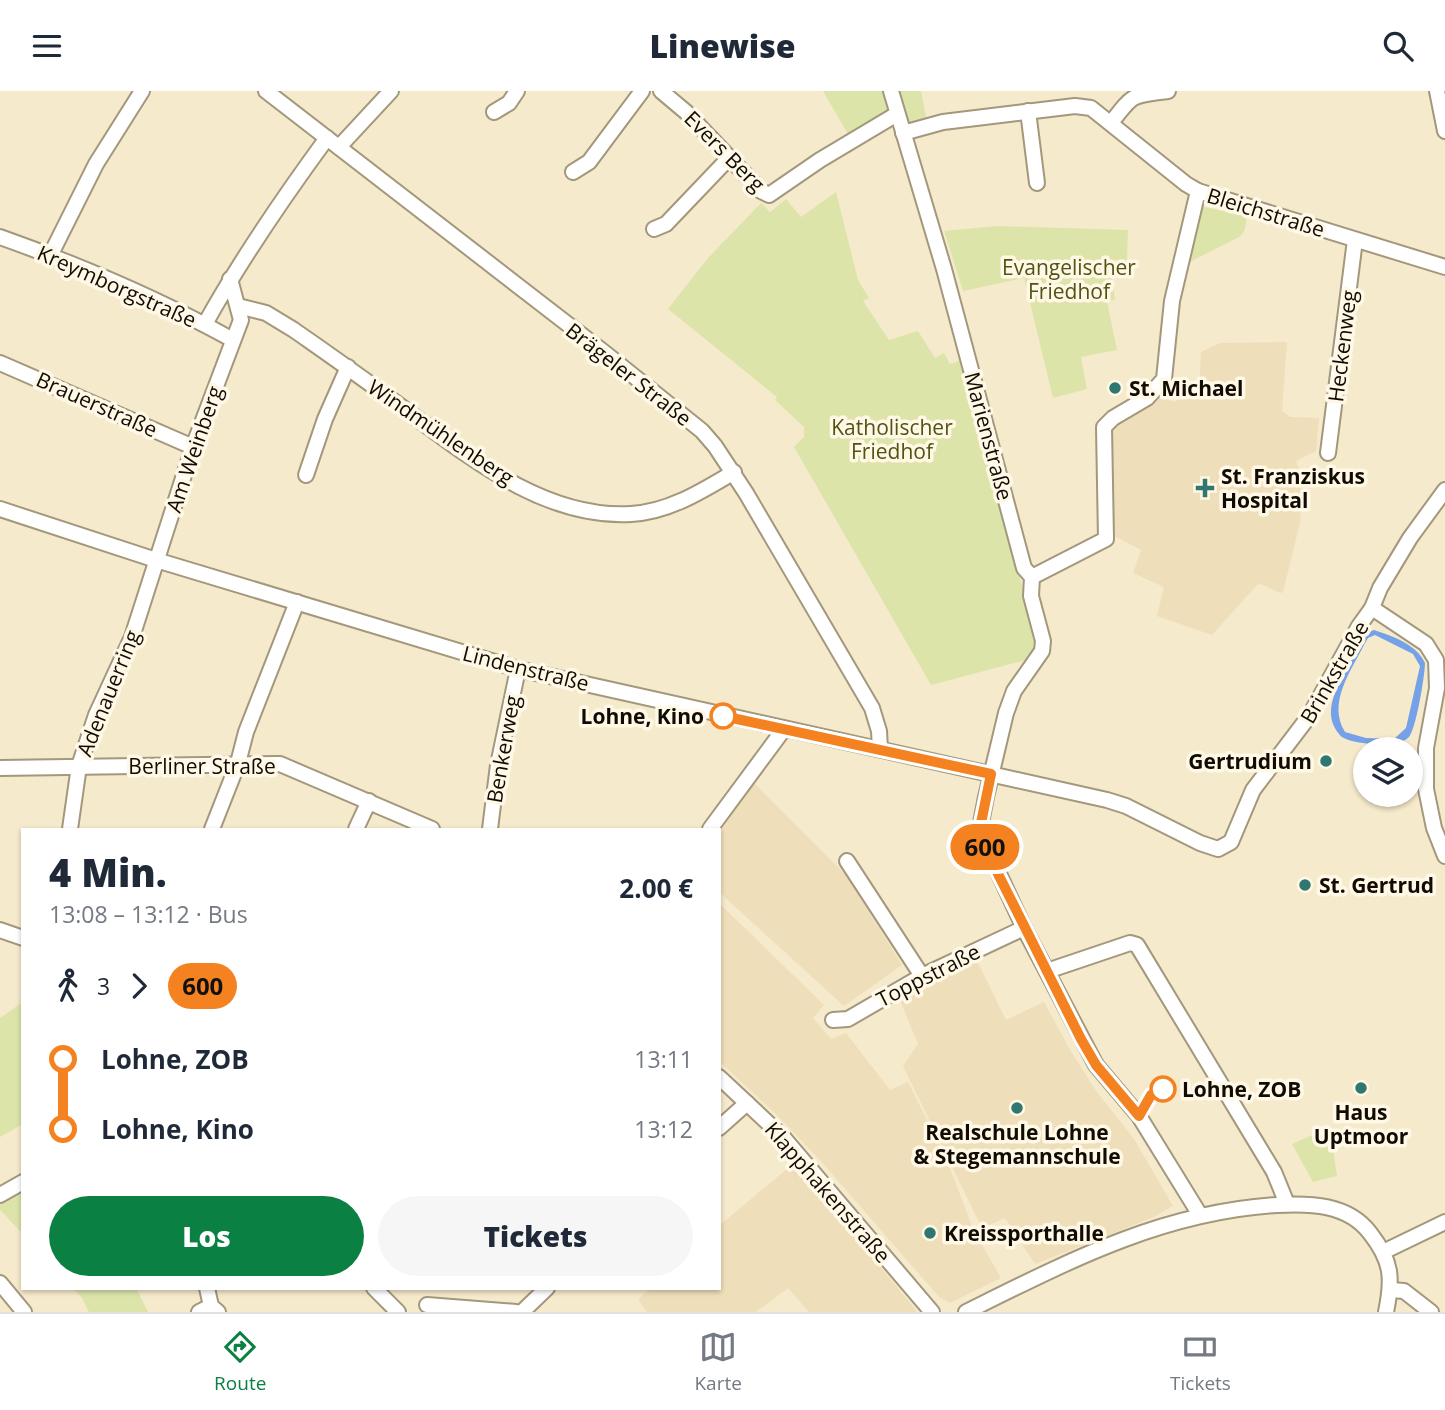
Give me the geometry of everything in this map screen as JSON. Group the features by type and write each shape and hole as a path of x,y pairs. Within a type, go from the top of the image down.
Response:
{"street":[{"path":"51,254 96,164 142,91"},
{"name":"Brägeler Straße","path":"266,91 689,420 715,446 734,472 872,708 879,731 880,749"},
{"path":"205,324 230,279 274,211 333,142 391,91"},
{"path":"494,112 509,103 517,91"},
{"path":"573,172 589,162 642,91"},
{"name":"Evers Berg","path":"662,91 686,112 761,191 769,195 820,160 897,114"},
{"name":"Marienstraße","path":"891,91 944,269 1024,568 1032,577 1031,596 1043,641 1042,651 1014,691 991,774 980,828 982,837 1024,928 1096,1065 1139,1116 1200,1215"},
{"path":"1111,123 1130,98 1168,91"},
{"path":"1437,91 1445,131"},
{"name":"Bleichstraße","path":"903,133 943,122 1075,106 1091,108 1198,191 1445,267"},
{"path":"1028,111 1037,183"},
{"path":"654,229 666,224 729,158"},
{"path":"1032,577 1106,538 1104,427 1113,418 1147,398 1164,379 1172,301 1198,191"},
{"name":"Kreymborgstraße","path":"0,237 51,254 205,324 233,340"},
{"name":"Heckenweg","path":"1328,453 1355,240"},
{"path":"230,279 238,306"},
{"name":"Windmühlenberg","path":"238,306 266,313 348,367 470,456 527,489 570,505 601,513 632,514 660,509 694,496 734,472"},
{"name":"Am Weinberg","path":"156,560 193,447 241,320 238,306"},
{"name":"Brauerstraße","path":"0,363 193,447"},
{"path":"306,475 325,419 348,367"},
{"name":"Brinkstraße","path":"1218,849 1231,842 1253,790 1310,715 1359,626 1372,608 1380,588 1410,538 1445,489"},
{"name":"Lindenstraße","path":"0,509 156,560 518,669 1107,800 1126,806 1200,843 1218,849"},
{"name":"Adenauerring","path":"70,828 79,766 96,715 132,637 156,560"},
{"path":"212,828 238,764 246,732 297,602"},
{"path":"1372,608 1426,644 1441,669 1426,748 1426,789 1434,828 1445,856"},
{"name":"Benkerweg","path":"490,828 498,765 518,669"},
{"path":"711,828 784,729"},
{"name":"Berliner Straße","path":"0,768 280,764 430,828"},
{"path":"356,828 369,801"},
{"path":"846,861 922,976"},
{"name":"Toppstraße","path":"832,1020 848,1019 922,976 1024,928"},
{"path":"0,930 21,938"},
{"path":"1047,971 1130,943 1137,946 1275,1172 1287,1204"},
{"name":"Klapphakenstraße","path":"721,1079 783,1137 932,1312"},
{"path":"721,1126 747,1103"},
{"path":"0,1195 21,1183"},
{"path":"966,1312 1085,1254 1153,1227 1240,1207 1287,1204 1336,1209 1366,1227 1385,1251 1391,1290 1386,1312"},
{"path":"1385,1251 1445,1222"},
{"path":"207,1290 209,1310"},
{"path":"376,1290 395,1311"},
{"path":"522,1312 545,1290"},
{"path":"1391,1290 1404,1291 1431,1312"},
{"path":"3,1293 24,1312"},
{"path":"427,1305 516,1312"}],"shaded area":[{"name":"St. Franziskus Hospital","path":"1287,342 1282,411 1290,417 1319,418 1316,451 1296,461 1302,481 1300,523 1283,592 1257,585 1212,635 1157,616 1164,587 1133,573 1141,550 1113,535 1109,429 1161,396 1174,402 1199,389 1201,352 1220,343"},
{"path":"754,783 846,875 902,965 844,1006 721,894 721,828 716,828"},
{"path":"721,906 824,1005 813,1018 831,1039 846,1033 890,1090 908,1082 947,1160 973,1229 1001,1278 950,1303 939,1297 819,1159 721,1063"},
{"name":"Realschule Lohne & Stegemannschule","path":"976,959 1006,1020 1044,1002 1070,1050 1096,1091 1134,1139 1173,1206 1154,1217 1035,1264 1005,1218 982,1228 903,1066 918,1044 899,998"},
{"path":"793,1164 916,1312 809,1312 788,1288 756,1312 647,1312 638,1299 649,1290 721,1290 721,1224"}],"green space":[{"path":"823,91 921,91 927,122 903,133 897,115 852,141"},
{"name":"Katholischer Friedhof","path":"836,192 858,280 869,298 863,301 889,340 918,331 935,358 944,353 950,364 962,360 1037,642 1032,656 1026,660 931,685 794,447 804,437 804,427 775,400 777,397 668,309 708,258 761,203 770,212 786,199 801,217"},
{"path":"1204,207 1247,216 1245,229 1241,236 1186,264 1201,209"},
{"name":"Evangelischer Friedhof","path":"997,226 1128,230 1127,261 1109,260 1115,300 1107,301 1117,350 1081,357 1087,389 1053,398 1024,278 963,291 944,231"},
{"path":"20,1004 21,1125 0,1137 0,1018"},
{"path":"1330,1127 1337,1176 1313,1182 1292,1144"},
{"path":"21,1192 21,1232 0,1210 0,1203"},
{"path":"75,1290 137,1290 148,1312 89,1312"}],"water":[{"path":"1374,630 1389,635 1416,651 1425,663 1420,701 1409,737 1396,737 1406,728 1420,666 1413,654 1375,635 1368,638 1348,676 1340,699 1340,721 1345,732 1362,737 1353,737 1353,741 1348,740 1341,736 1333,724 1331,709 1334,695 1364,636"}],"bus line":[{"name":"600","path":"723,716 991,774 980,828 987,852 1081,1039 1096,1065 1139,1116 1151,1095 1163,1089"}],"place":[{"name":"St. Michael","path":"1115,388"},
{"name":"St. Franziskus Hospital","path":"1205,488"},
{"name":"Lohne, Kino","path":"723,716"},
{"name":"Gertrudium","path":"1326,761"},
{"name":"St. Gertrud","path":"1305,885"},
{"name":"Haus Uptmoor","path":"1361,1088"},
{"name":"Lohne, ZOB","path":"1163,1089"},
{"name":"Realschule Lohne & Stegemannschule","path":"1017,1108"},
{"name":"Kreissporthalle","path":"930,1233"}]}
